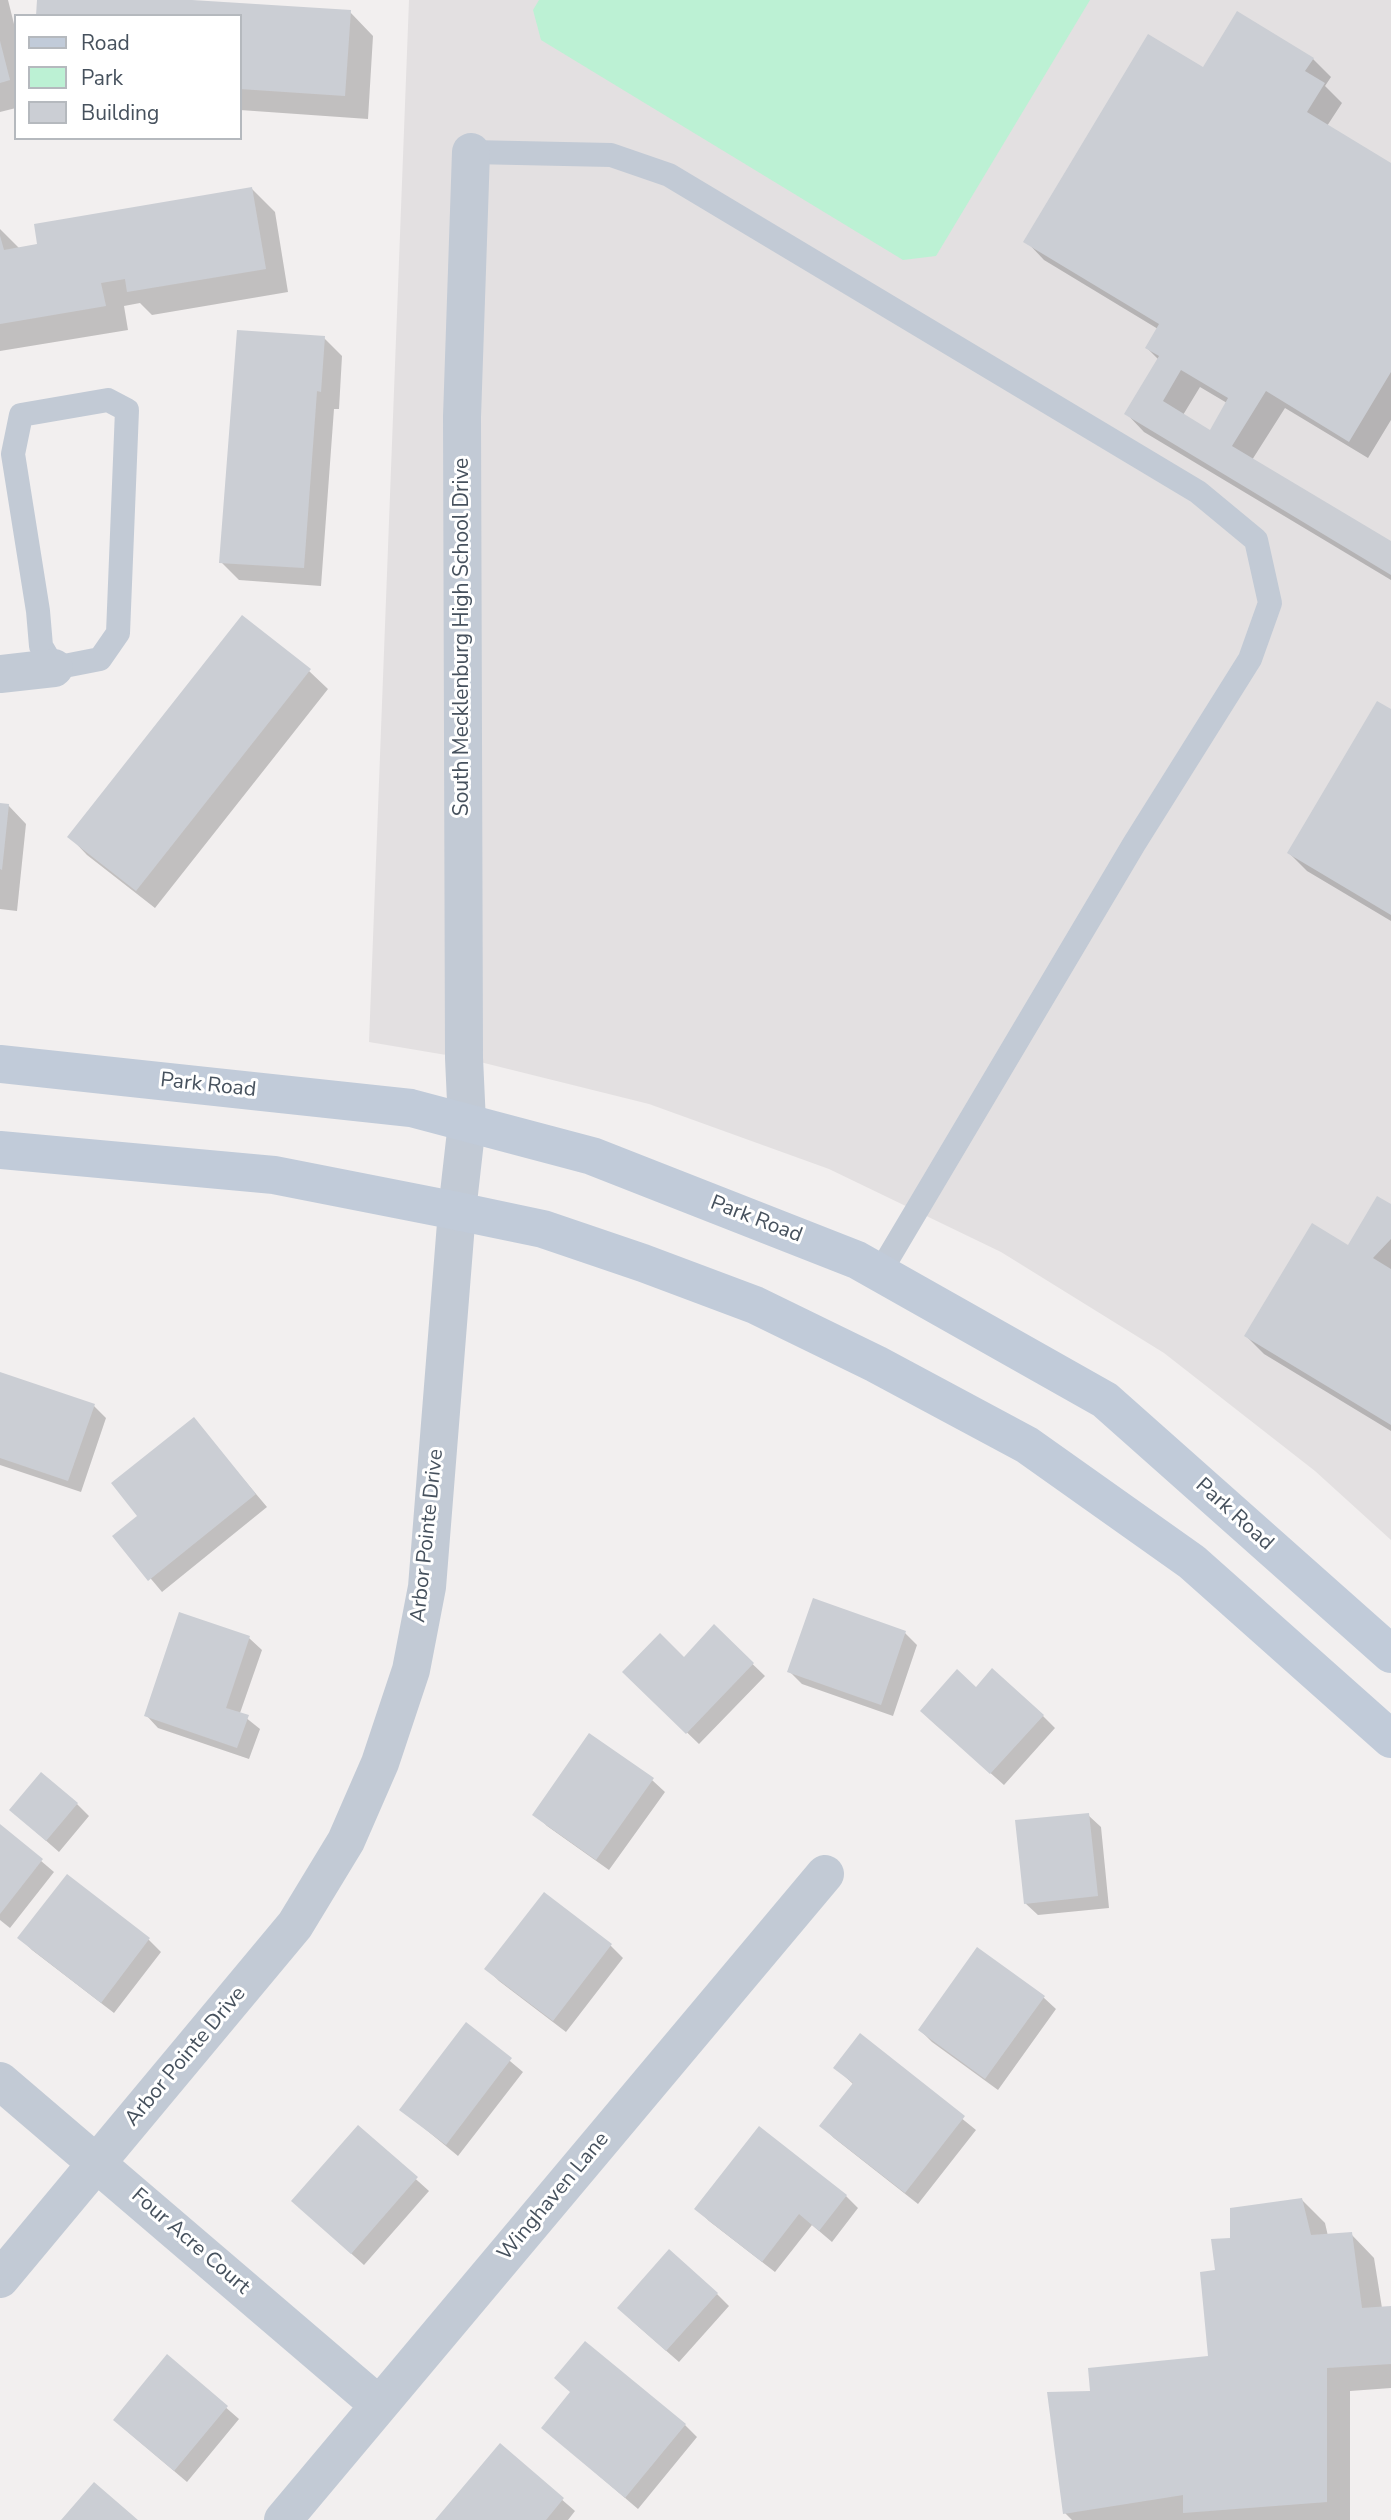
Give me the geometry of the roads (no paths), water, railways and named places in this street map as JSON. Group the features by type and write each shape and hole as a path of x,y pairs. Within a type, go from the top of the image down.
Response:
{"main road":[{"name":"Park Road","path":"0,1064 402,1107 592,1156 857,1260 1105,1400 1391,1654"},
{"path":"0,1150 274,1175 457,1211 543,1229 755,1305 876,1364 1027,1446 1192,1562 1391,1739"}],"street":[{"name":"South Mecklenburg High School Drive","path":"467,1123 464,1058 462,417 471,152"},
{"path":"0,674 54,668"},
{"name":"Arbor Pointe Drive","path":"0,2279 295,1925 346,1841 380,1763 411,1670 427,1587 457,1211 467,1123"},
{"name":"Winghaven Lane","path":"283,2520 825,1874"},
{"name":"Four Acre Court","path":"0,2081 98,2162 379,2405"}],"lane":[{"path":"471,152 611,155 669,175 1198,492 1255,540 1270,603 1250,659 1135,844 880,1272"},
{"path":"108,400 127,410 118,633 100,659 54,668 41,646 13,454 21,415 108,400"}]}
